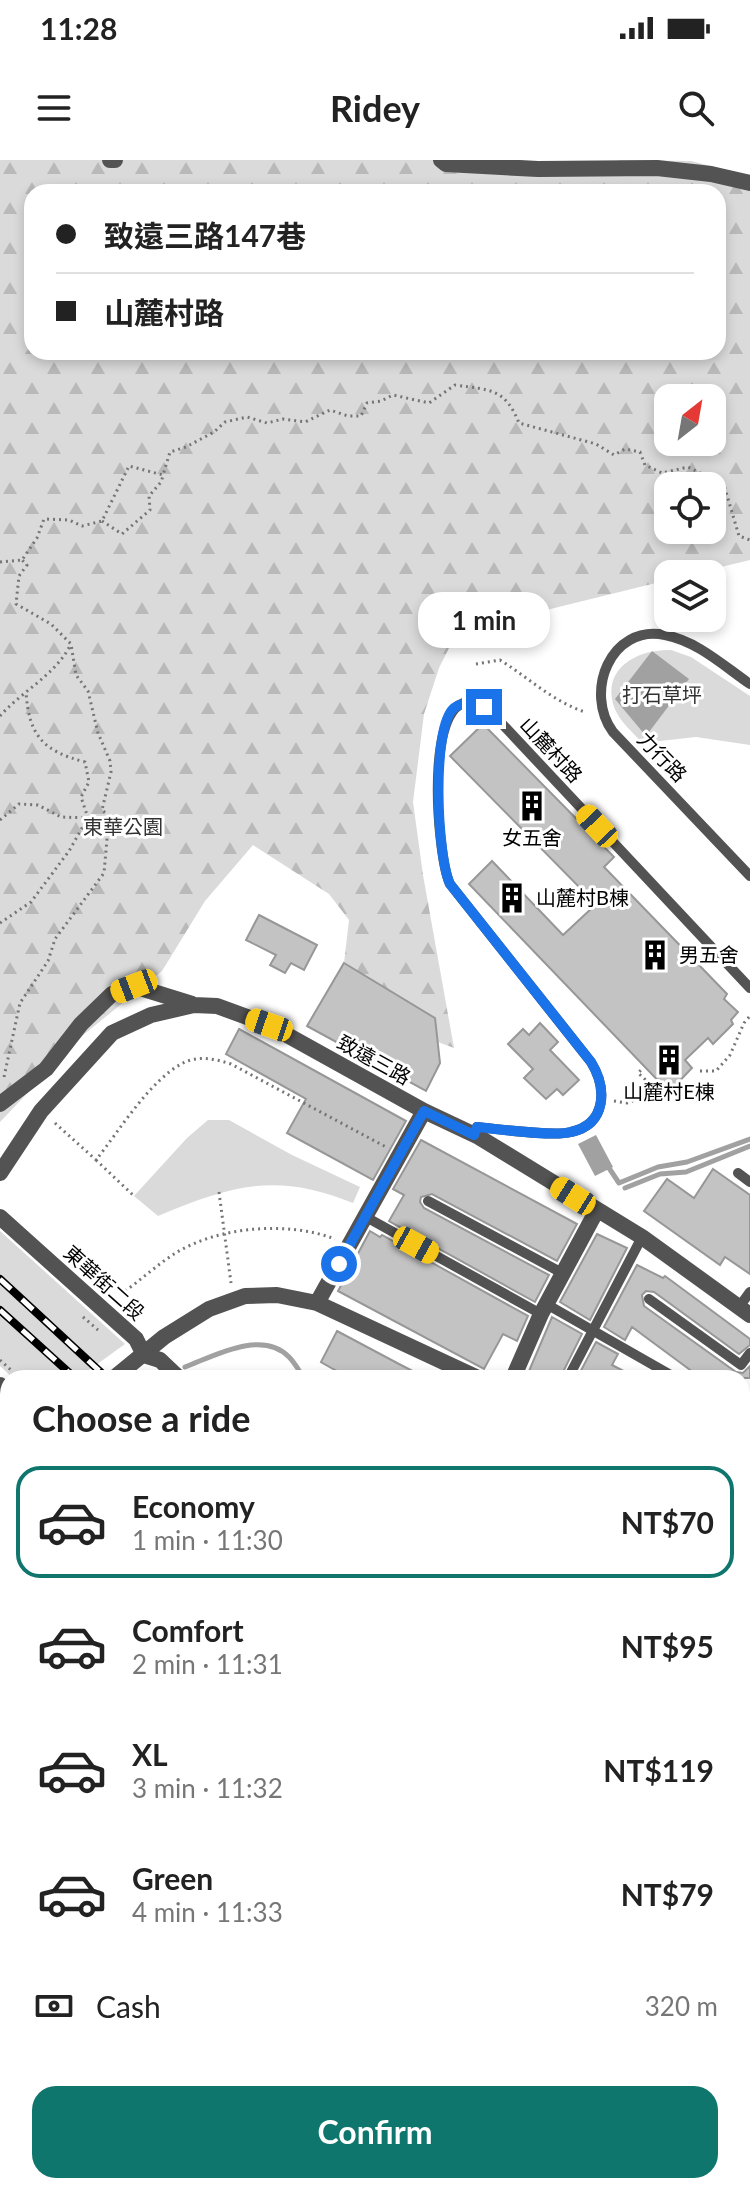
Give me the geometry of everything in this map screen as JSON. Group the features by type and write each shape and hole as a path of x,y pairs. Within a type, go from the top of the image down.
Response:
{"street":[{"path":"441,160 446,164 538,169 657,168 711,174 750,183"},
{"path":"0,1104 46,1069 81,1024 112,994 134,986 194,1005"},
{"name":"致遠三路","path":"0,1173 41,1111 112,1033 151,1015 194,1005 217,1006 269,1025 424,1111 474,1135 642,1237 744,1311"},
{"path":"317,1303 424,1111"},
{"path":"517,1370 544,1309 597,1210"},
{"name":"東華街二段","path":"0,1217 136,1339 144,1355 160,1360 171,1370"},
{"path":"124,1370 164,1337 209,1309 233,1299 277,1295 317,1303 461,1370"}],"lane":[{"name":"力行路","path":"750,684 696,647 677,638 657,634 630,640 617,650 607,664 600,693 606,722 613,732 750,876"},
{"name":"山麓村路","path":"602,1100 601,1080 591,1062 458,895 445,874 439,833 441,748 446,721 452,710 468,703 490,711 750,988"},
{"path":"474,1135 477,1127 571,1132 591,1119 602,1100"},
{"path":"738,1173 750,1182"},
{"path":"428,1201 564,1274"},
{"path":"366,1217 544,1309 594,1330 662,1370"},
{"path":"572,1370 642,1237"},
{"path":"744,1311 750,1292"},
{"path":"649,1299 741,1365 750,1353"}],"path":[{"path":"22,560 37,538 44,519 69,520 82,526 102,521 122,534 150,510 149,496 161,482 170,452 200,440 225,422 247,417 267,423 283,419 305,422 330,410 348,416 361,416 367,403 393,395 429,403 455,385 497,391 512,406 519,423 596,444 614,455 625,449 640,452 645,465 662,473 688,467 724,485 739,536 750,540"},
{"path":"102,521 129,466 163,475"},
{"path":"0,562 22,560"},
{"path":"0,1087 6,1073 20,1003 48,961 55,939 104,873 109,816 102,810 111,772 88,691 76,675 71,644 51,624 16,604 19,576 27,565 22,560"},
{"path":"0,716 61,663 71,644"},
{"path":"476,664 500,660 549,695 585,712"},
{"path":"0,923 31,902 69,851 88,818 81,797 89,782 85,762 51,751 42,742 28,711 26,692"},
{"path":"0,820 19,804 38,805 61,817 88,818"},
{"path":"700,1071 716,1071 730,1055 750,1016"},
{"path":"96,1160 164,1077 184,1062 208,1057 231,1064 400,1155"},
{"path":"602,1100 627,1103 653,1093 646,1087 649,1083 638,1073 643,1068"},
{"path":"41,1111 134,1196"},
{"path":"219,1192 233,1299"},
{"path":"125,1291 176,1253 226,1234 276,1229 316,1232 350,1245"}],"green space":[{"name":"東華公園","path":"0,160 487,160 599,168 620,160 691,161 750,176 750,560 726,566 726,560 654,560 654,583 457,632 439,668 424,714 413,802 454,1048 438,1042 435,1018 344,963 349,920 329,894 253,845 205,901 162,971 82,1036 0,1122"},
{"name":"打石草坪","path":"671,650 691,657 750,696 750,745 696,737 642,743 623,722 616,712 611,693 618,672 635,657"},
{"path":"208,1120 229,1120 292,1155 360,1187 353,1203 301,1188 255,1186 209,1197 158,1216 134,1196 187,1138"},
{"path":"0,1231 125,1344 89,1370 4,1370 0,1366"}],"shaded area":[{"path":"652,651 689,679 646,736 615,699"},
{"path":"596,1135 613,1167 595,1176 578,1144"}],"building":[{"path":"483,724 614,857 604,867 727,994 724,999 738,1012 731,1020 733,1024 713,1044 708,1038 685,1060 692,1068 669,1092 469,884 492,861 563,935 592,908 588,904 592,900 450,756"},
{"path":"259,915 317,945 304,970 291,963 285,973 270,965 276,955 246,940"},
{"path":"344,963 435,1018 440,1063 426,1091 307,1026"},
{"path":"540,1023 558,1042 550,1050 579,1080 563,1095 557,1089 546,1099 524,1078 533,1069 508,1044 523,1029 529,1035"},
{"path":"239,1029 406,1121 373,1180 287,1133 306,1099 226,1054"},
{"path":"421,1140 577,1224 557,1261 432,1194 421,1197 424,1208 549,1275 535,1302 389,1221 404,1195 393,1189"},
{"path":"713,1169 750,1195 750,1274 725,1257 720,1265 644,1211 667,1179 694,1198"},
{"path":"370,1231 528,1316 517,1341 503,1334 484,1369 338,1291"},
{"path":"597,1234 627,1248 590,1320 560,1302"},
{"path":"637,1265 663,1278 665,1276 750,1339 750,1345 739,1354 654,1292 646,1291 642,1295 644,1306 733,1370 690,1370 632,1327 625,1340 604,1327"},
{"path":"552,1317 582,1334 564,1370 529,1370"},
{"path":"337,1331 411,1370 336,1370 321,1362"},
{"path":"596,1342 618,1354 612,1365 622,1370 581,1370"}],"waterway":[{"path":"609,1168 619,1183 658,1167 687,1162 750,1139"},
{"path":"625,1188 660,1174 686,1172 750,1146"},
{"path":"185,1367 238,1347 265,1345 289,1357 299,1370"}],"railway":[{"path":"0,1279 98,1370"},
{"path":"0,1310 66,1370"}],"place":[{"name":"女五舍","path":"532,806"},
{"name":"山麓村B棟","path":"512,898"},
{"name":"男五舍","path":"655,955"},
{"name":"山麓村E棟","path":"669,1060"}],"route":[{"path":"339,1264 424,1111 474,1135 477,1127 566,1133 587,1123 602,1100 601,1080 591,1062 445,874 439,823 443,729 452,710 459,705 472,703 484,707"}]}
